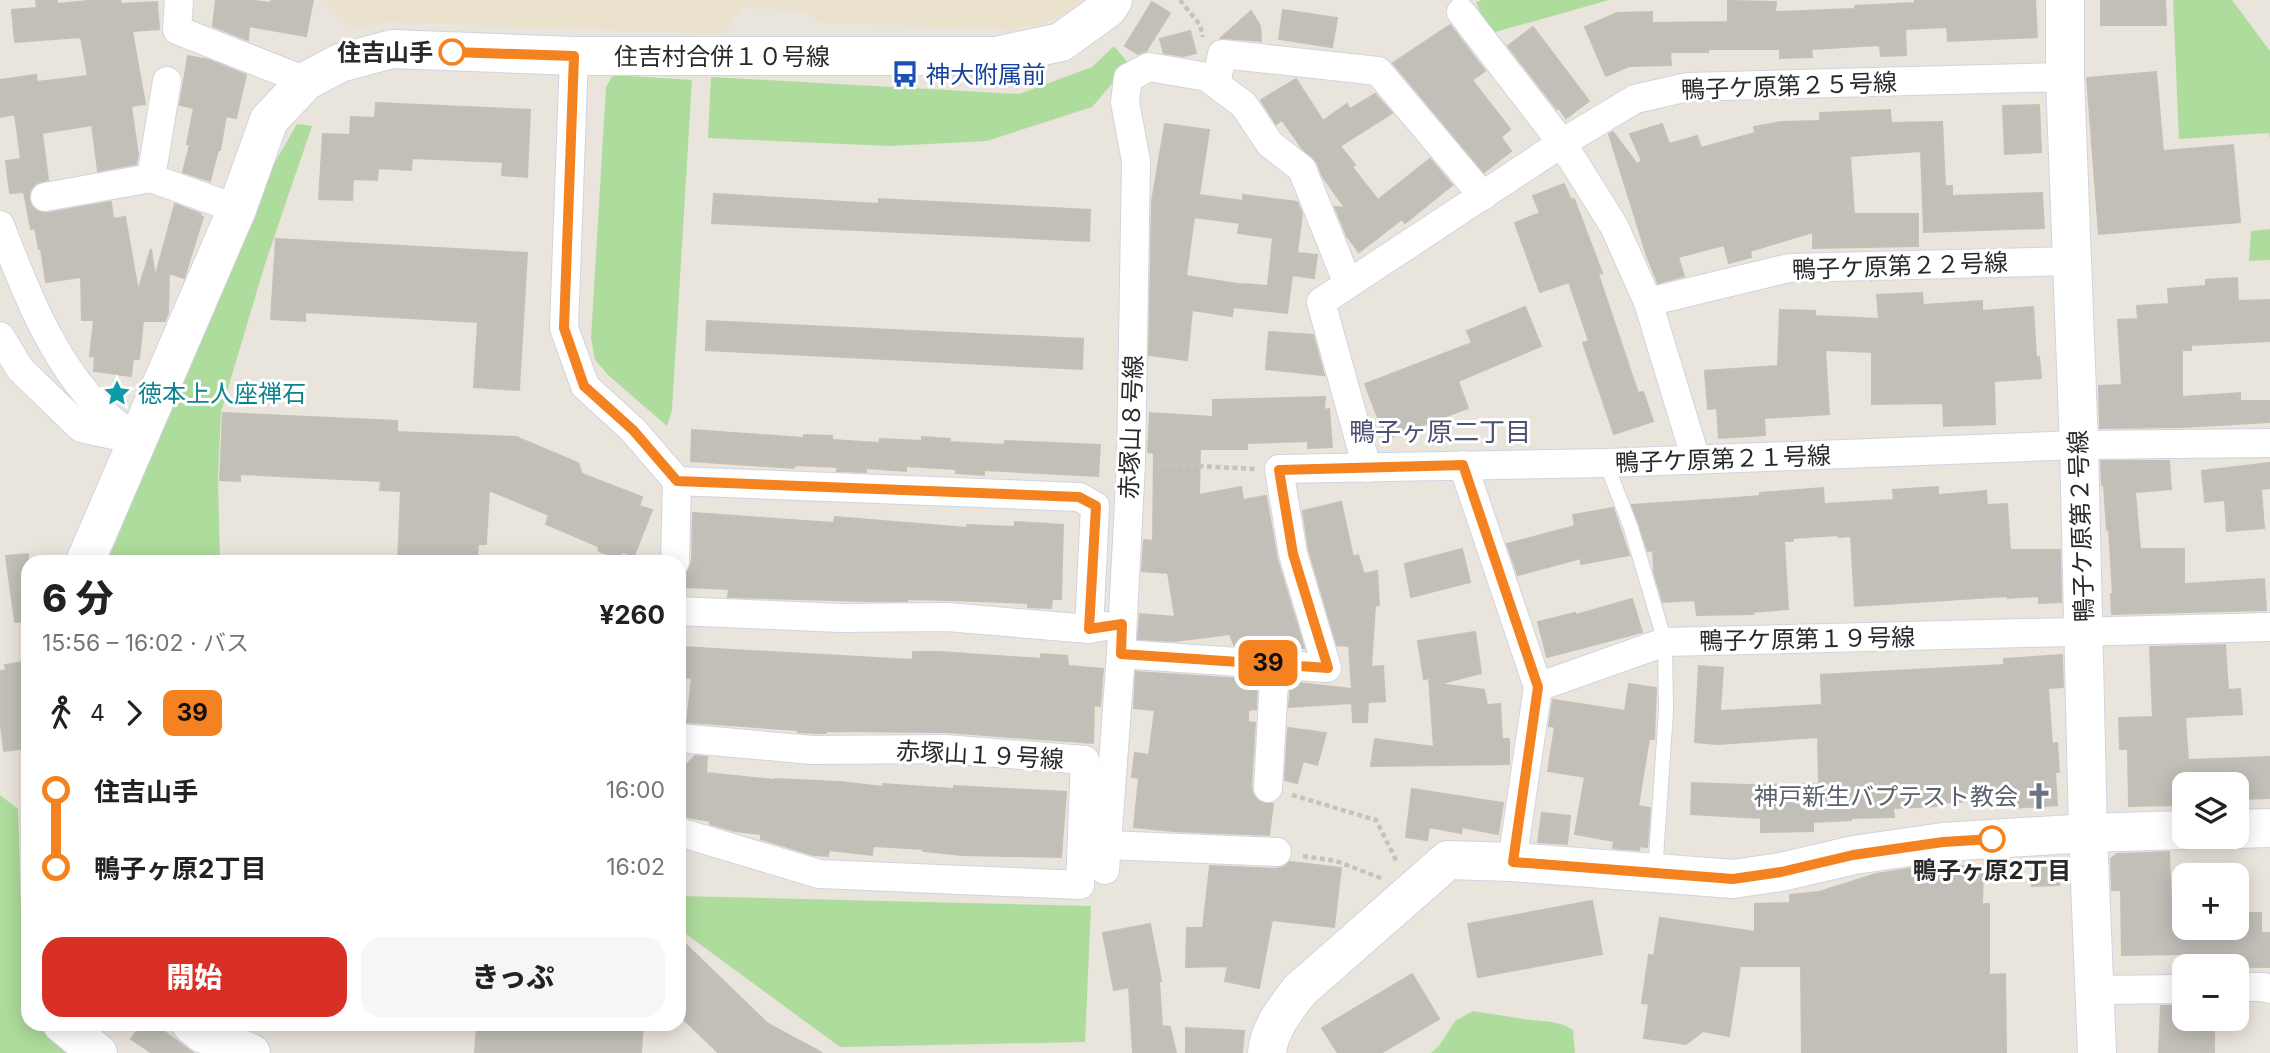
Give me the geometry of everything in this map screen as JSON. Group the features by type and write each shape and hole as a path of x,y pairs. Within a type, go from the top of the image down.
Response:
{"street":[{"path":"179,0 177,30 306,81"},
{"name":"住吉村合併１０号線","path":"88,555 237,209 269,120 306,81 340,63 392,49 574,56 996,56 1061,43 1108,8 1113,0"},
{"name":"鴨子ケ原第２号線","path":"2065,0 2065,77 2097,1053"},
{"path":"1461,12 1562,144 1614,226 1648,302 1696,460"},
{"path":"1348,284 1302,169 1270,144 1244,105 1216,84 1222,54 1378,71 1483,196"},
{"path":"574,56 564,328 584,386 633,430 677,481 674,555"},
{"name":"赤塚山８号線","path":"1216,84 1207,77 1149,67 1128,78 1125,102 1136,161 1131,463 1121,654 1106,857 1277,852"},
{"name":"鴨子ケ原第２５号線","path":"1367,468 1321,302 1635,99 1688,87 2065,77"},
{"path":"151,178 167,81"},
{"path":"45,197 151,178 237,209"},
{"path":"0,225 26,292 62,361 101,410 138,440"},
{"name":"鴨子ケ原第２２号線","path":"1648,302 1789,268 2072,261"},
{"path":"0,336 20,369 81,428 138,440"},
{"name":"鴨子ケ原第２１号線","path":"1279,470 1606,463 2079,445 2270,443"},
{"path":"1463,465 1538,687 1513,862"},
{"path":"1121,654 1328,668 1293,554 1279,470"},
{"path":"677,481 1079,497 1096,506 1089,629"},
{"path":"686,611 840,618 947,617 1089,629 1122,624"},
{"name":"鴨子ケ原第１９号線","path":"1538,687 1665,642 2084,634 2270,627"},
{"path":"1268,788 1275,663"},
{"name":"赤塚山１９号線","path":"686,739 813,750 945,749 1085,760 1080,885 819,874 686,834"},
{"path":"2249,829 2270,828"},
{"path":"1267,1053 1268,1043 1281,1015 1300,990 1448,860 1513,862 1733,879 1781,872 1853,855 1943,842 2088,832 2172,830"},
{"path":"2249,988 2270,989"},
{"path":"2096,990 2172,989"},
{"path":"71,1031 98,1053"},
{"path":"201,1031 251,1053"}],"lane":[{"path":"1606,463 1631,528 1665,642 1666,711 1655,873"}],"path":[{"path":"1131,463 1279,470"},
{"path":"1268,788 1376,820 1412,890"},
{"path":"1277,852 1336,861 1412,890"}],"shaded area":[{"path":"323,0 1086,0 1067,14 1038,25 1005,30 817,22 804,11 744,8 722,34 385,22 352,28"}],"green space":[{"path":"1609,0 1488,34 1476,2"},
{"path":"2173,0 2232,0 2270,51 2270,139 2269,133 2179,139"},
{"path":"1114,46 1129,64 1092,107 987,141 889,146 708,138 711,77 1019,94 1092,67"},
{"path":"613,75 692,80 672,410 667,426 608,375 595,360 591,338 606,87"},
{"path":"297,124 312,126 265,264 221,412 218,476 220,555 110,555 206,325 260,188"},
{"path":"2270,229 2270,260 2249,261 2251,231"},
{"path":"0,795 18,809 21,1031 46,1031 71,1053 0,1053"},
{"path":"686,896 1091,906 1085,1042 840,1047 686,934"},
{"path":"1473,1011 1562,1024 1573,1030 1575,1053 1431,1053 1439,1046 1455,1021"}],"building":[{"path":"57,0 57,4 98,0 120,0 121,4 157,2 159,29 132,31 145,104 131,106 138,155 136,164 98,171 92,125 42,133 48,180 35,184 30,191 32,207 39,212 48,213 111,202 113,219 125,217 138,291 151,249 155,278 175,204 203,217 184,278 169,273 168,313 165,321 143,321 139,359 133,359 131,376 94,371 95,357 90,356 94,320 82,320 81,277 46,282 41,249 35,228 31,229 24,192 10,193 6,161 21,159 15,114 0,117 0,80 36,75 37,82 88,76 81,37 15,42 12,10 37,8 36,1"},
{"path":"216,0 271,3 271,0 313,0 306,36 249,26 248,40 213,26"},
{"path":"1915,0 2035,0 2037,37 1948,41 1947,27 1905,29 1906,55 1881,56 1880,45 1811,49 1812,57 1780,58 1780,49 1708,49 1708,52 1670,52 1671,65 1629,66 1606,76 1585,27 1617,13 1652,12 1652,23 1728,22 1728,1 1776,2 1775,12 1855,9 1855,6 1915,3"},
{"path":"2101,0 2165,0 2166,25 2101,25"},
{"path":"1152,2 1170,13 1146,51 1138,54 1125,46"},
{"path":"1283,10 1337,18 1332,47 1279,39"},
{"path":"1251,11 1260,26 1261,41 1221,38"},
{"path":"1450,25 1485,71 1472,80 1510,129 1501,137 1511,151 1484,172 1393,63"},
{"path":"1533,27 1589,101 1566,118 1508,46"},
{"path":"1190,31 1196,53 1184,56 1164,53 1160,39"},
{"path":"188,56 209,60 246,75 236,118 226,116 220,150 210,181 183,172 190,145 187,144 194,108 180,105"},
{"path":"2156,72 2163,151 2233,145 2240,222 2099,234 2087,78"},
{"path":"1296,79 1323,121 1347,104 1350,109 1375,94 1392,113 1340,146 1355,165 1352,167 1378,200 1430,159 1452,185 1405,223 1402,219 1359,252 1347,236 1335,207 1345,208 1323,177 1317,162 1302,148 1282,120 1276,124 1261,100"},
{"path":"376,103 530,110 527,177 502,175 503,162 412,158 411,170 378,168 377,180 353,179 352,200 319,199 323,134 350,135 351,117 375,118"},
{"path":"2039,105 2041,152 2005,154 2003,106"},
{"path":"1890,110 1891,123 1942,122 1945,186 1952,186 1952,196 2042,193 2044,228 1924,232 1921,151 1850,156 1854,214 1918,214 1918,246 1813,248 1813,232 1750,251 1751,257 1729,263 1724,245 1678,257 1684,276 1658,283 1609,134 1613,132 1637,164 1642,161 1630,134 1662,124 1669,144 1697,136 1701,148 1755,133 1754,127 1781,122 1820,121 1820,113"},
{"path":"1165,124 1209,130 1199,195 1243,201 1243,195 1297,202 1302,214 1297,253 1317,255 1314,278 1292,275 1287,313 1233,307 1232,316 1192,310 1187,360 1149,355 1152,201","holes":["1194,217 1240,223 1238,233 1273,238 1268,286 1186,276"]},
{"path":"1564,184 1571,200 1574,199 1602,273 1598,274 1638,393 1643,392 1653,421 1614,434 1583,343 1589,341 1569,282 1540,292 1515,223 1540,213 1533,196"},
{"path":"714,194 879,204 879,199 1090,210 1089,241 712,223"},
{"path":"276,239 527,253 519,390 474,387 478,322 305,312 305,321 271,319"},
{"path":"2237,278 2238,301 2270,300 2270,341 2191,345 2191,350 2182,350 2182,397 2240,393 2240,401 2270,401 2270,422 2100,428 2099,386 2122,385 2118,320 2138,319 2137,306 2169,304 2168,289 2206,286 2206,280"},
{"path":"1922,293 1923,305 1982,301 1982,311 2033,307 2036,357 2039,357 2041,378 1994,381 1995,424 1944,426 1943,403 1872,404 1872,352 1825,350 1829,414 1764,418 1765,435 1719,438 1717,408 1708,409 1705,371 1778,366 1780,310 1815,311 1815,316 1879,319 1877,295"},
{"path":"1525,307 1541,346 1458,381 1468,408 1386,439 1365,384 1472,343 1467,331"},
{"path":"707,321 1083,339 1082,369 706,350"},
{"path":"1269,332 1313,335 1324,375 1266,369"},
{"path":"1325,397 1324,410 1329,409 1332,447 1308,448 1308,441 1247,443 1247,449 1200,449 1199,495 1241,487 1243,500 1266,496 1277,559 1304,648 1234,645 1230,634 1175,641 1138,639 1140,614 1175,617 1168,573 1142,571 1144,540 1153,541 1154,453 1148,452 1150,413 1213,417 1213,400"},
{"path":"223,413 397,421 397,432 516,437 578,463 582,474 642,497 639,506 652,510 634,555 622,552 621,555 610,555 599,551 598,546 546,524 549,515 489,490 486,544 478,544 477,555 398,555 401,491 380,490 381,481 240,474 240,481 220,480"},
{"path":"692,430 804,438 804,435 832,436 832,440 879,443 880,439 922,441 922,437 950,439 950,442 1004,445 1005,441 1100,445 1098,476 984,470 984,475 956,473 956,469 906,466 906,471 866,468 866,472 837,471 838,467 795,465 794,468 691,461"},
{"path":"2101,461 2169,461 2171,489 2135,492 2140,549 2184,549 2184,584 2264,579 2266,610 2112,614 2109,529 2107,530"},
{"path":"2270,463 2270,488 2261,489 2264,528 2227,531 2225,500 2205,502 2202,471"},
{"path":"1938,487 1938,495 1986,491 1987,505 2007,504 2010,550 2060,550 2061,602 2039,603 2039,596 2008,596 1855,606 1851,536 1838,535 1784,541 1788,609 1752,612 1753,614 1697,615 1695,600 1663,602 1654,572 1653,550 1648,551 1632,505 1760,496 1760,493 1823,488 1824,504 1894,500 1893,490"},
{"path":"1341,502 1353,557 1358,555 1364,574 1377,571 1379,605 1375,606 1371,667 1383,666 1385,701 1368,702 1367,722 1353,722 1352,703 1289,707 1291,682 1352,689 1349,646 1337,645 1309,550 1303,511"},
{"path":"1613,508 1629,555 1581,564 1581,558 1518,575 1507,544 1575,526 1573,515"},
{"path":"693,513 834,523 835,517 967,528 967,525 1015,527 1015,522 1063,525 1061,599 1052,599 1051,608 1028,607 1028,603 949,600 867,601 728,597 729,589 686,587 687,573 692,562"},
{"path":"1462,549 1470,582 1411,597 1405,564"},
{"path":"28,554 21,555 21,622 15,622 6,556"},
{"path":"1632,599 1642,632 1547,657 1538,622 1575,613 1576,615"},
{"path":"1475,632 1481,673 1439,684 1484,690 1487,705 1500,704 1502,739 1509,739 1509,764 1371,766 1375,739 1434,747 1429,678 1424,679 1418,641"},
{"path":"2225,645 2228,690 2240,689 2242,714 2185,717 2188,760 2270,757 2270,798 2249,799 2249,772 2172,772 2172,805 2129,806 2128,749 2120,749 2119,718 2153,717 2150,647"},
{"path":"686,647 913,660 913,652 1041,659 1041,654 1067,656 1068,666 1103,669 1100,706 1094,705 1093,743 945,732 814,733 687,722 692,678 686,678"},
{"path":"2062,655 2063,687 2048,688 2052,744 2057,743 2057,805 2012,808 2011,793 1972,796 1972,801 1893,808 1894,817 1813,822 1813,831 1761,832 1761,818 1691,814 1692,783 1819,784 1818,737 1718,744 1695,742 1699,666 1723,668 1720,711 1822,705 1821,675 2004,665 2004,659"},
{"path":"21,662 21,749 4,751 0,717 0,671 6,670 5,665"},
{"path":"1136,672 1257,680 1256,709 1248,710 1248,722 1255,723 1251,787 1258,801 1273,804 1269,835 1134,827 1139,778 1132,777 1135,753 1149,755 1155,710 1134,708"},
{"path":"1629,684 1656,688 1654,739 1649,739 1638,806 1650,808 1647,847 1640,846 1639,850 1613,848 1614,841 1575,834 1585,777 1548,771 1555,727 1549,726 1553,700 1625,711"},
{"path":"1288,728 1326,733 1317,765 1303,761 1297,783 1285,780"},
{"path":"695,756 707,757 706,773 774,780 840,782 883,787 883,784 1066,792 1061,857 962,855 923,851 924,849 873,846 872,855 829,850 828,856 813,855 761,839 761,834 735,831 710,824 710,821 686,817 686,766"},
{"path":"1412,789 1503,803 1498,834 1462,827 1461,833 1429,827 1427,840 1406,837"},
{"path":"1542,813 1570,816 1567,844 1538,842"},
{"path":"2169,852 2172,940 2249,940 2249,913 2261,913 2261,933 2270,933 2270,967 2249,967 2249,954 2122,955 2121,890 2112,890 2111,859 2117,854"},
{"path":"1290,862 1341,868 1334,927 1272,920 1259,988 1225,981 1228,966 1186,967 1187,928 1203,928 1210,866 1276,869"},
{"path":"2032,862 2059,862 2059,885 2032,886"},
{"path":"1983,866 1982,904 1989,904 1989,975 2005,974 2006,1053 1802,1053 1801,966 1740,966 1729,1036 1703,1031 1686,1044 1644,1038 1649,1004 1642,1003 1649,955 1654,956 1660,918 1755,932 1755,904 1790,903 1790,895 1819,892 1876,874 1921,867"},
{"path":"1592,901 1602,954 1478,977 1468,924"},
{"path":"1150,924 1161,981 1162,1026 1170,1027 1176,1053 1133,1053 1129,987 1114,990 1103,933"},
{"path":"686,945 768,1024 822,1053 719,1053 686,1022"},
{"path":"1412,974 1439,1019 1381,1053 1338,1053 1322,1028"},
{"path":"2161,1006 2172,1006 2172,1031 2214,1031 2214,1053 2159,1053"},
{"path":"1186,1028 1244,1031 1242,1053 1186,1053"},
{"path":"137,1031 163,1031 193,1053 152,1053 131,1039"},
{"path":"477,1031 643,1031 641,1053 475,1053"}],"bus line":[{"name":"39","path":"452,52 574,56 564,328 584,386 633,430 677,481 1079,497 1096,506 1089,629 1122,624 1121,654 1328,668 1293,554 1279,470 1463,465 1538,687 1513,862 1733,879 1781,872 1853,855 1943,842 1992,839"}],"place":[{"name":"住吉山手","path":"452,52"},
{"name":"神大附属前","path":"905,74"},
{"name":"徳本上人座禅石","path":"117,393"},
{"name":"神戸新生バプテスト教会","path":"2039,796"},
{"name":"鴨子ヶ原2丁目","path":"1992,839"}],"district":[{"name":"鴨子ヶ原二丁目","path":"1440,431"}]}
